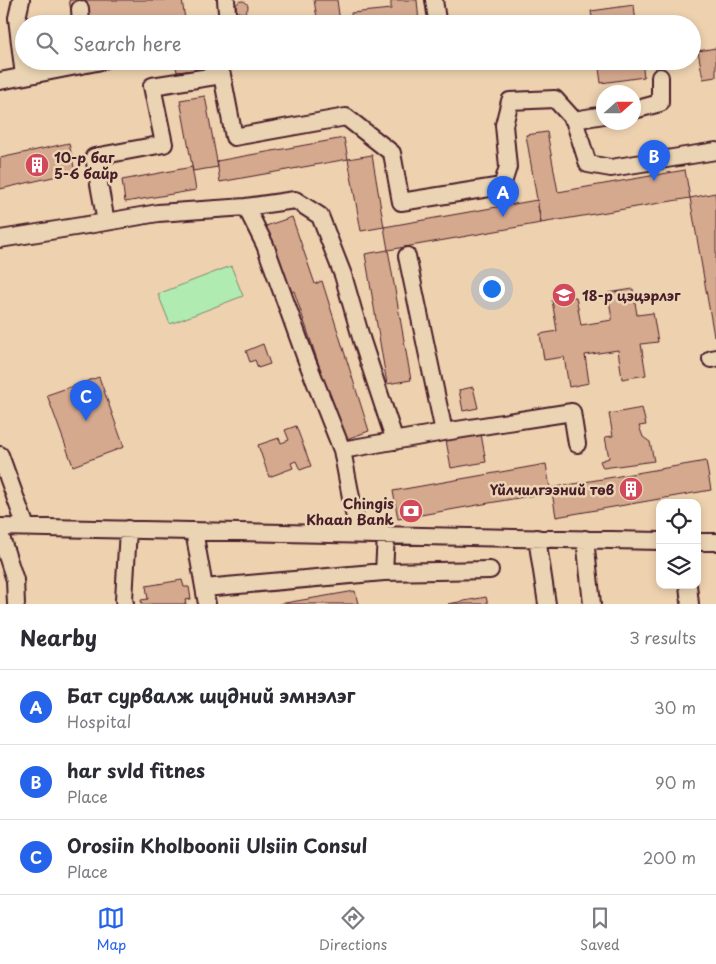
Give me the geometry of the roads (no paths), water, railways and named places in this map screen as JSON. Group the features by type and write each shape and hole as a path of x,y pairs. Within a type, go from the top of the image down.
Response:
{"street":[{"path":"18,15 21,0"},
{"path":"226,0 227,15"},
{"path":"434,0 437,15"},
{"path":"23,70 24,76"},
{"path":"0,81 54,70"},
{"path":"106,222 94,157 164,144 152,86 222,75 234,137 346,117 392,153 401,202 502,186 508,166 504,125 510,101 555,99 574,120 588,164 611,168 716,151"},
{"path":"641,108 660,103 660,77"},
{"path":"574,120 596,116"},
{"path":"0,239 158,212 246,207 295,200 320,216 343,275 362,341 395,441"},
{"path":"246,207 265,245 305,356 342,450 358,534"},
{"path":"407,256 444,432"},
{"path":"342,450 572,412 577,444"},
{"path":"0,455 26,527"},
{"path":"0,527 656,541"},
{"path":"125,604 128,529"},
{"path":"194,531 206,596 384,572 490,570"},
{"path":"0,534 15,580 16,604"},
{"path":"384,572 386,535"},
{"path":"537,538 547,604"},
{"path":"585,539 592,604"},
{"path":"701,542 716,542"},
{"path":"688,589 690,604"}],"place":[{"name":"10-р баг 5-6 байр","path":"37,165"},
{"name":"har svld fitnes","path":"654,181"},
{"name":"Бат сурвалж шүдний эмнэлэг","path":"503,217"},
{"name":"18-р цэцэрлэг","path":"564,295"},
{"name":"Orosiin Kholboonii Ulsiin Consul","path":"86,421"},
{"name":"Үйлчилгээний төв","path":"631,489"},
{"name":"Chingis Khaan Bank","path":"411,511"}]}
